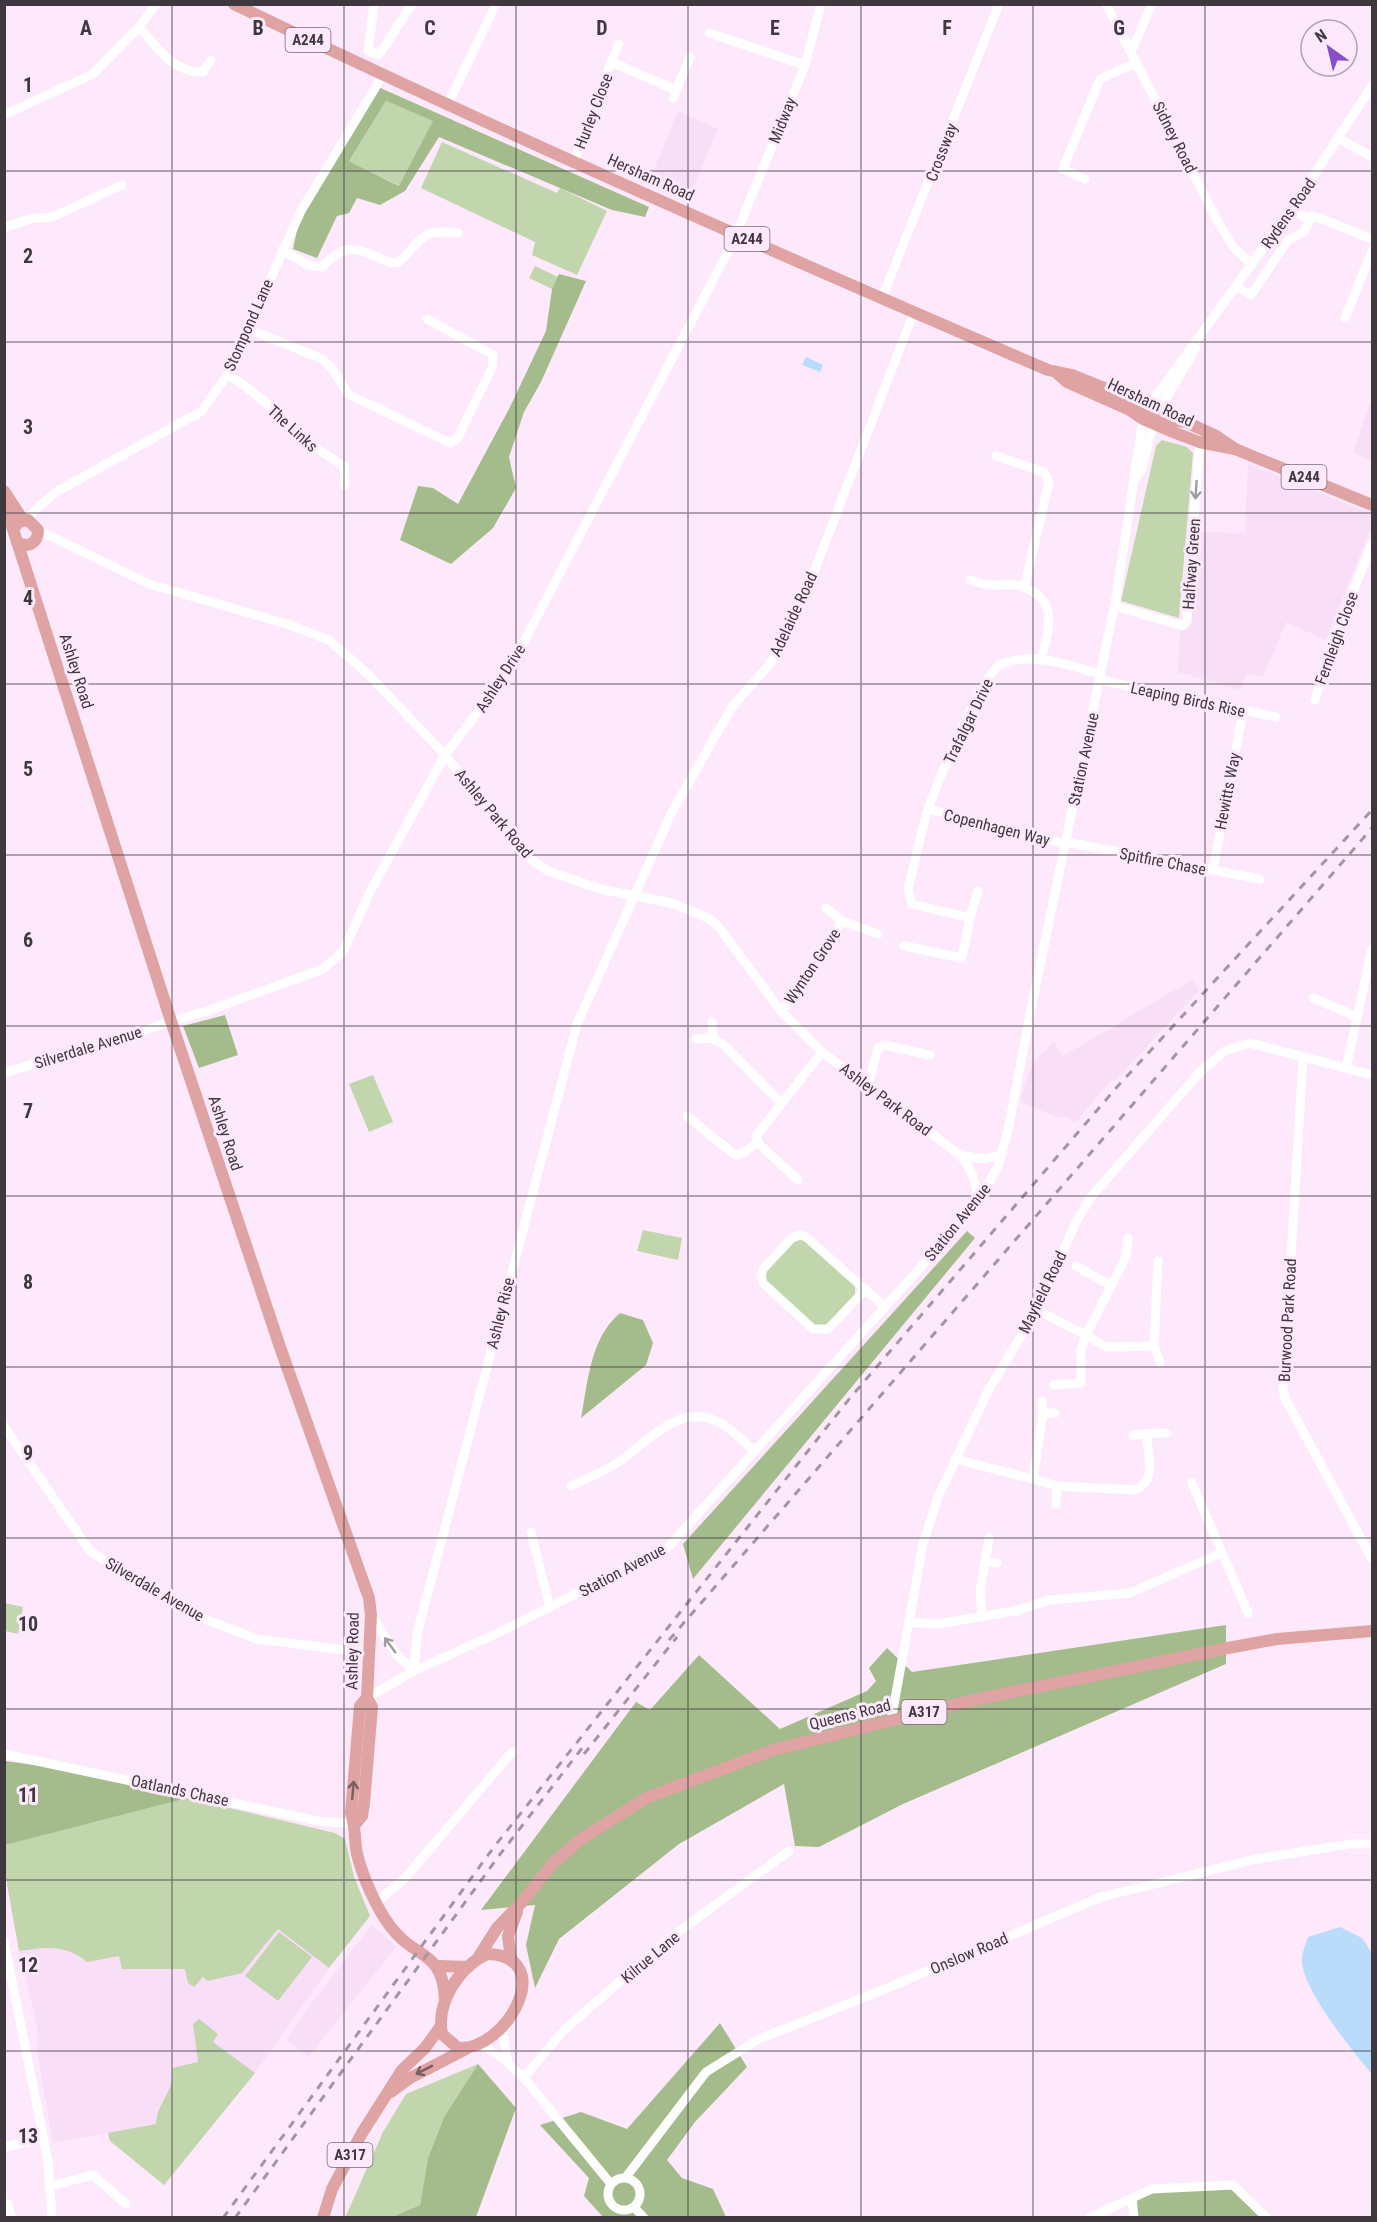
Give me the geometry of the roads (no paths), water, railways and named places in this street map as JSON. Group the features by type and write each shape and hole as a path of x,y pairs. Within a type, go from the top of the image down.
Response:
{"main road":[{"name":"Hersham Road","path":"234,4 383,75 736,234 1057,373 1067,382 1130,410 1202,429 1235,449 1372,505"},
{"name":"Hersham Road","path":"1150,416 1199,442 1235,449"},
{"path":"4,491 24,533"},
{"name":"Ashley Road","path":"4,501 24,533 30,579 171,1021 280,1347 362,1577 371,1615 367,1698 360,1706 351,1814 355,1824 357,1854 377,1902 399,1937 436,1964"},
{"name":"Queens Road","path":"478,1958 497,1928 561,1855 606,1821 646,1798 773,1750 969,1701 1228,1648 1277,1640 1372,1631"},
{"name":"Queens Road","path":"511,1959 508,1936 521,1903"},
{"path":"436,1964 444,1980 442,2034 451,2044 466,2049 480,2044 507,2022 523,1988 521,1975 511,1959 495,1954 478,1958 468,1967 445,2000"},
{"path":"436,1964 468,1967"},
{"name":"A317","path":"323,2217 342,2169 385,2097 402,2070 425,2048 441,2026"},
{"name":"A317","path":"385,2097 410,2078 466,2049"}],"street":[{"path":"4,115 93,74 139,27 156,4"},
{"path":"374,4 368,51 375,55 381,54 412,4"},
{"path":"448,104 496,4"},
{"name":"Midway","path":"736,234 805,65 821,4"},
{"name":"Crossway","path":"882,298 999,4"},
{"name":"Sidney Road","path":"1106,4 1216,218 1233,247 1252,265"},
{"path":"1129,50 1134,45 1152,4"},
{"path":"139,27 171,63 194,72 203,72 211,60"},
{"path":"709,33 805,65"},
{"name":"Hurley Close","path":"574,161 620,44"},
{"name":"Hurley Close","path":"611,62 674,94 690,57"},
{"path":"1086,178 1063,169 1100,79 1136,63"},
{"name":"Stompond Lane","path":"24,533 42,505 56,492 189,420 212,399 227,375 246,328 301,211 383,75"},
{"name":"Rydens Road","path":"1150,416 1191,359 1200,337 1291,210 1372,86"},
{"path":"1338,138 1372,157"},
{"path":"4,228 29,219 52,217 122,184"},
{"path":"1291,210 1305,217 1312,216 1372,239"},
{"path":"1236,286 1251,295 1288,240 1305,232 1312,216"},
{"path":"282,250 308,266 322,267 335,253 351,248 392,263 399,262 412,245 425,235 437,232 458,233"},
{"name":"Ashley Drive","path":"171,1021 323,969 343,952 370,892 445,755 491,695 517,655 736,234"},
{"path":"1345,318 1372,251"},
{"name":"Adelaide Road","path":"635,896 672,812 720,727 732,707 769,665 783,643 807,590 914,312"},
{"path":"246,328 322,359 332,367 348,394 450,443 457,439 492,368 493,359 492,355 482,348 427,319"},
{"name":"The Links","path":"227,375 248,387 322,454 344,466 345,486"},
{"name":"Station Avenue","path":"367,1698 414,1671 550,1608 668,1547 978,1201 1002,1155 1114,606 1135,478 1142,470 1150,416"},
{"name":"Halfway Green","path":"1114,606 1183,626 1187,621 1199,442 1202,429"},
{"path":"996,456 1044,472 1049,482 1024,588"},
{"name":"Ashley Park Road","path":"24,533 63,541 149,584 287,624 329,640 369,675 445,755 531,859 548,871 600,889 671,903 693,909 708,918 727,938 782,1011 822,1052 868,1084 960,1155 976,1182 978,1201"},
{"name":"Fernleigh Close","path":"1315,700 1327,657 1372,544"},
{"path":"970,580 1024,588 1050,611 1050,621 1041,660"},
{"name":"Trafalgar Drive","path":"928,809 972,706 993,670 1002,664 1019,660 1041,660 1100,677"},
{"name":"Leaping Birds Rise","path":"1100,677 1276,717"},
{"name":"Hewitts Way","path":"1213,870 1243,711"},
{"path":"928,809 908,895 912,904 918,907 970,918"},
{"name":"Copenhagen Way","path":"928,809 1066,843"},
{"name":"Spitfire Chase","path":"1066,843 1260,879"},
{"path":"904,946 962,958 978,891"},
{"name":"Ashley Rise","path":"414,1671 417,1634 578,1024 635,896"},
{"name":"Wynton Grove","path":"826,908 842,921 878,934"},
{"name":"Wynton Grove","path":"782,1011 821,958 842,921"},
{"path":"1346,1068 1372,949"},
{"path":"1313,998 1357,1017"},
{"name":"Silverdale Avenue","path":"4,1073 171,1021"},
{"path":"712,1022 712,1039"},
{"path":"696,1039 712,1039 723,1044 781,1102"},
{"name":"Mayfield Road","path":"891,1721 923,1544 938,1497 989,1389 1037,1310 1076,1222 1091,1197 1200,1072 1225,1051 1241,1044 1272,1047 1303,1058 1372,1075"},
{"path":"868,1084 878,1048 884,1045 930,1054"},
{"path":"798,1180 758,1141 756,1136 822,1052"},
{"name":"Burwood Park Road","path":"1303,1058 1283,1389 1285,1398 1372,1559"},
{"path":"687,1116 735,1155 744,1153 758,1141"},
{"path":"960,1155 983,1159 1002,1155"},
{"path":"866,1289 828,1329 820,1331 813,1329 763,1283 761,1275 792,1238 800,1235 807,1237 866,1289 885,1307"},
{"path":"1054,1385 1081,1383 1081,1350 1110,1285 1126,1257 1128,1238"},
{"path":"1158,1261 1154,1346 1160,1362"},
{"path":"1076,1266 1110,1285"},
{"path":"1037,1310 1106,1347 1154,1346"},
{"path":"1033,1479 1043,1413 1042,1401"},
{"path":"1043,1413 1055,1413"},
{"path":"571,1486 612,1467 662,1429 686,1416 711,1419 732,1432 755,1452"},
{"name":"Silverdale Avenue","path":"4,1426 90,1551 146,1588 207,1620 257,1639 369,1653"},
{"path":"1133,1435 1167,1433"},
{"path":"955,1459 1058,1486 1135,1490 1144,1485 1150,1477 1146,1434"},
{"path":"1192,1483 1248,1613"},
{"path":"1056,1504 1058,1486"},
{"path":"531,1532 550,1608"},
{"path":"982,1616 980,1590 989,1538"},
{"path":"908,1622 938,1624 1015,1611 1049,1600 1130,1593 1221,1553"},
{"path":"985,1562 997,1563"},
{"path":"371,1615 397,1654 414,1671"},
{"path":"377,1902 406,1877 512,1752"},
{"name":"Oatlands Chase","path":"4,1754 318,1821 355,1824"},
{"name":"Onslow Road","path":"626,2177 706,2072 759,2039 878,1992 1101,1897 1257,1859 1350,1844 1372,1844"},
{"name":"Kilrue Lane","path":"524,2078 563,2031 670,1938 789,1851"},
{"path":"4,1941 8,1977 43,2139 51,2186 52,2217"},
{"path":"507,2022 503,2034 508,2063"},
{"path":"480,2044 508,2063 524,2078 610,2184"},
{"path":"4,2147 43,2139"},
{"path":"51,2186 93,2175 126,2204"},
{"path":"610,2203 620,2210 634,2207 639,2200 639,2189 633,2180 626,2177 610,2184 607,2194 611,2217"},
{"path":"1089,2217 1152,2189 1233,2185 1267,2217"},
{"path":"1132,2198 1134,2217"},
{"path":"4,2205 8,2204 12,2217"},
{"path":"634,2207 644,2217"}],"water":[{"path":"806,357 823,365 820,372 802,365"},
{"path":"1340,1927 1362,1938 1372,1953 1372,2074 1330,2019 1310,1986 1304,1971 1302,1956 1308,1937"}],"railway":[{"path":"223,2218 494,1847 850,1398 1117,1087 1372,810"},
{"path":"669,1640 1372,828"},
{"path":"584,1754 677,1637"},
{"path":"235,2218 501,1853 586,1743"}]}
